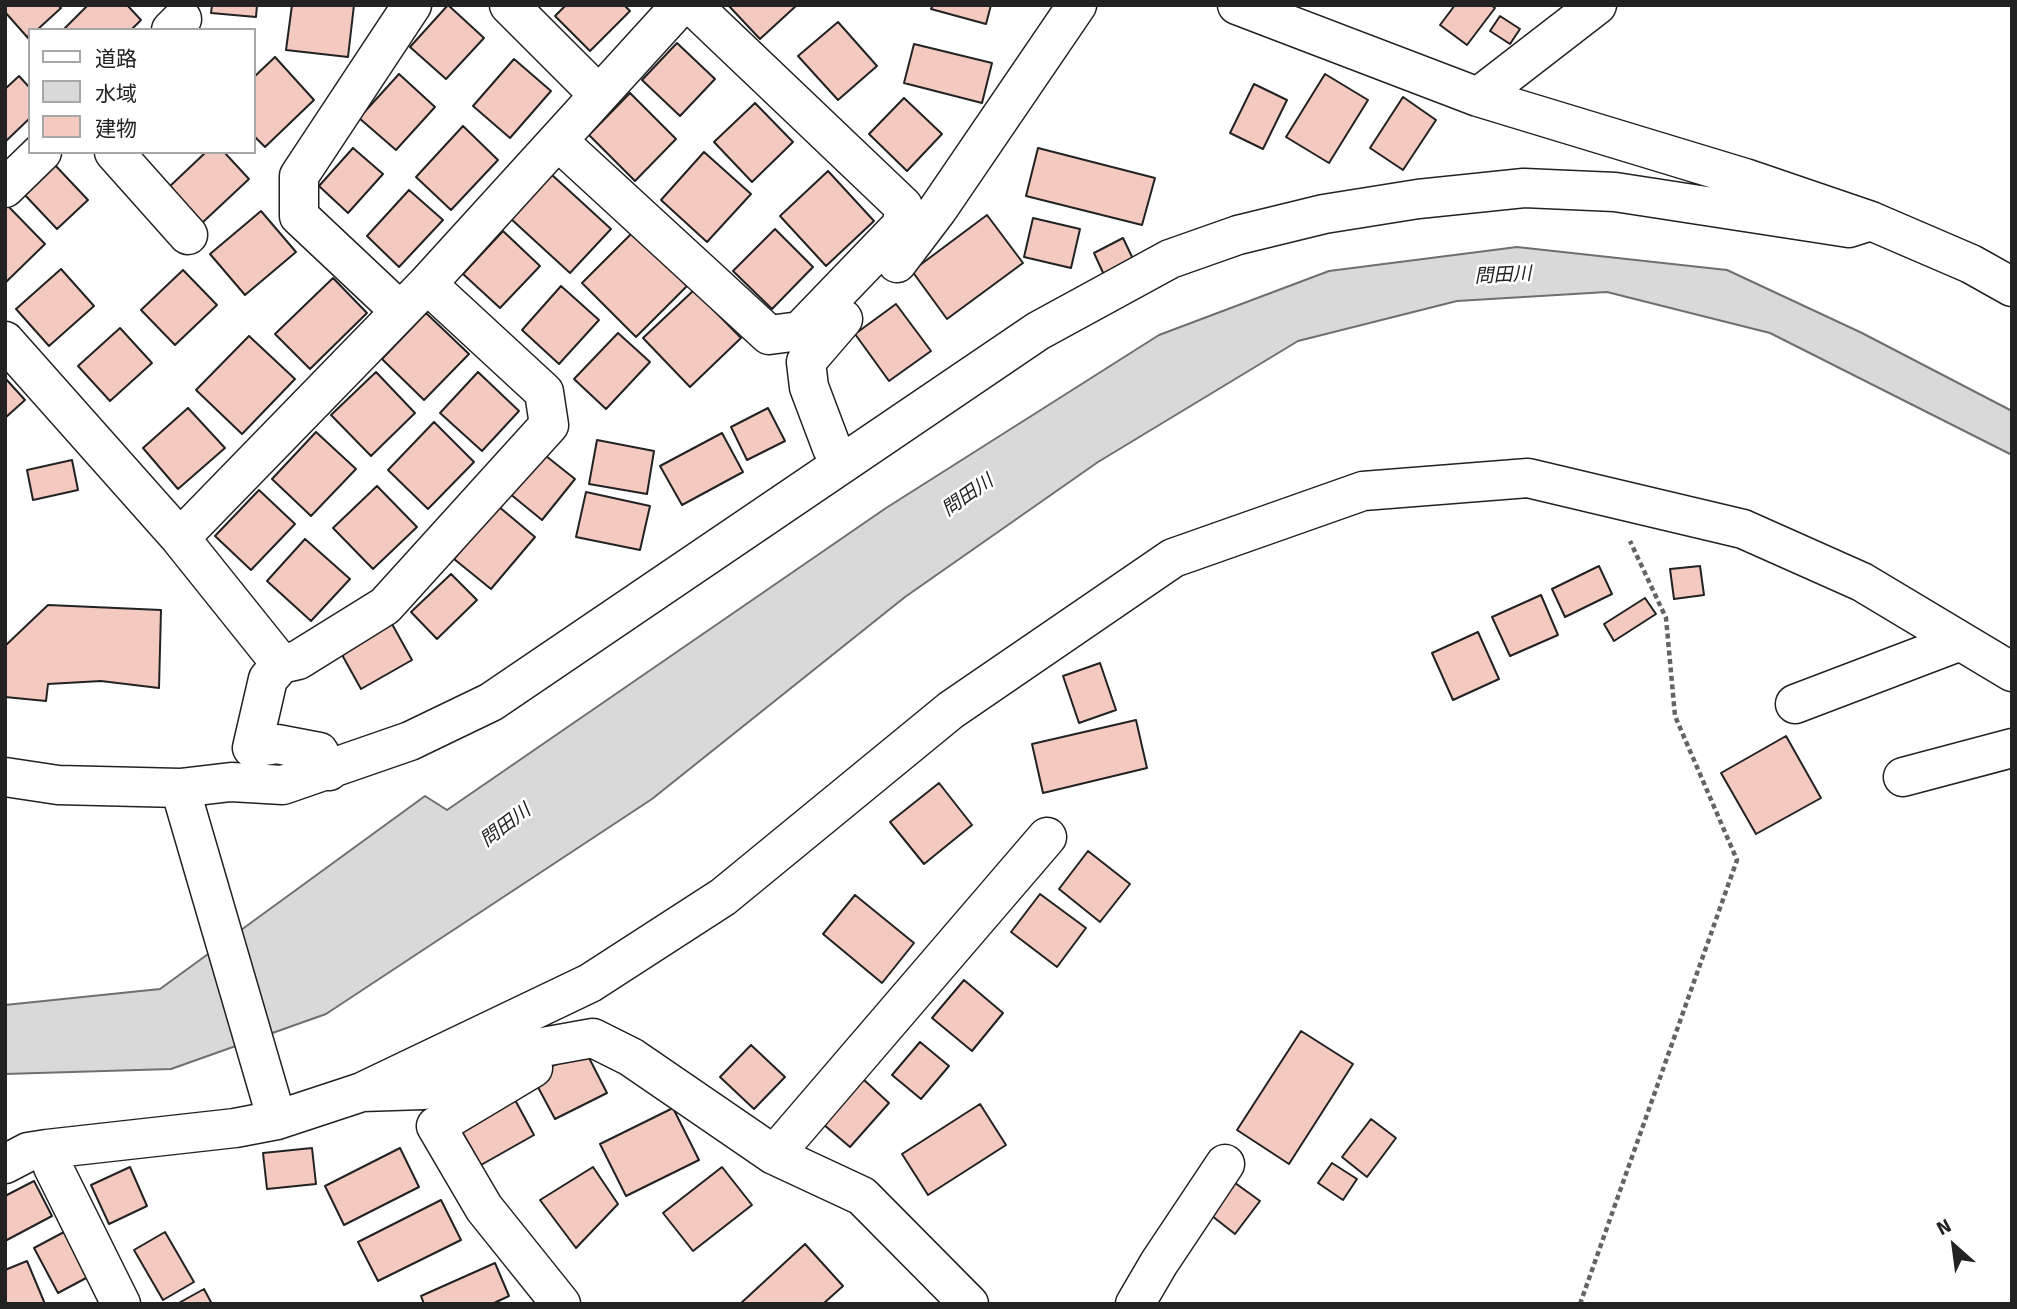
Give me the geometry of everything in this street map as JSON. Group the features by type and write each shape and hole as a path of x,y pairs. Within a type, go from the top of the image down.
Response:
{"street":[{"path":"400,312 299,216 299,176 412,5"},
{"path":"509,5 598,94"},
{"path":"180,538 427,284 681,5"},
{"path":"558,141 769,335 800,331 903,224 903,206 692,5"},
{"path":"841,463 832,448 809,387 806,362 817,346 886,277 939,209 1077,5"},
{"path":"1237,5 1303,16 1478,97 1745,178 1871,221 1971,264 2012,287"},
{"path":"1478,97 1597,5"},
{"path":"5,188 40,154"},
{"path":"116,154 188,235"},
{"path":"5,777 183,801 230,782 283,785 410,741 491,702 1038,331 1170,259 1238,236 1324,214 1418,199 1524,188 1615,192 1849,228 1871,221"},
{"path":"329,771 319,752 277,744 252,748 268,679 281,664 298,660 384,606 549,425 544,392 427,284"},
{"path":"5,341 180,538 281,664"},
{"path":"362,1092 590,983 723,897 951,710 1173,558 1363,491 1528,478 1743,529 1862,582 2012,672"},
{"path":"1795,704 1958,642"},
{"path":"1903,777 2012,748"},
{"path":"183,801 274,1109"},
{"path":"774,1155 1047,837"},
{"path":"6,1163 27,1152 235,1128 274,1109 362,1092 423,1090 543,1047 593,1038 631,1057 774,1155 862,1196 969,1304"},
{"path":"543,1047 535,1067 436,1126 484,1208 561,1304"},
{"path":"47,1149 53,1167 121,1304"},
{"path":"1135,1304 1225,1164"}],"path":[{"path":"1580,1304 1737,860 1675,716 1666,618 1625,532"}],"water":[{"name":"問田川","path":"1517,247 1727,270 1862,333 2012,411 2012,455 1770,333 1607,292 1457,301 1298,341 1098,462 905,597 652,799 326,1014 171,1069 5,1074 5,1005 160,989 425,796 447,810 886,508 1159,335 1329,271"}],"building":[{"path":"5,5 58,5 61,8 39,28 28,28 28,38 5,12"},
{"path":"88,5 127,5 141,20 133,28 65,28"},
{"path":"212,5 257,5 256,17 211,13"},
{"path":"292,5 354,5 348,57 286,50"},
{"path":"448,5 484,38 446,79 410,47"},
{"path":"566,5 624,5 630,11 590,51 555,16"},
{"path":"728,5 797,5 760,39"},
{"path":"933,5 991,5 986,24 931,9"},
{"path":"1455,5 1491,5 1495,8 1467,45 1440,25"},
{"path":"1500,16 1520,29 1510,44 1490,31"},
{"path":"838,22 877,66 838,100 798,56"},
{"path":"677,43 715,79 680,116 642,80"},
{"path":"914,44 992,63 982,103 904,83"},
{"path":"275,57 314,100 265,147 256,138 256,75"},
{"path":"514,59 551,91 510,138 473,106"},
{"path":"399,74 435,107 396,150 359,118"},
{"path":"1325,74 1368,100 1329,163 1286,137"},
{"path":"19,76 28,86 28,120 6,141 5,89"},
{"path":"1254,84 1287,100 1263,149 1230,133"},
{"path":"630,93 676,139 635,181 589,135"},
{"path":"1403,97 1436,120 1403,170 1370,148"},
{"path":"904,98 942,134 907,171 869,134"},
{"path":"755,103 793,142 752,182 714,142"},
{"path":"463,126 498,160 451,210 416,177"},
{"path":"353,148 383,174 348,213 319,186"},
{"path":"1038,148 1155,178 1142,225 1026,196"},
{"path":"704,152 751,194 707,242 661,200"},
{"path":"204,154 226,154 249,179 202,223 168,188"},
{"path":"54,164 88,200 57,229 23,193"},
{"path":"828,171 874,221 826,266 780,216"},
{"path":"551,174 611,229 570,273 510,218"},
{"path":"409,190 443,220 399,267 367,236"},
{"path":"7,205 45,244 5,283 5,206"},
{"path":"261,211 296,252 245,295 210,254"},
{"path":"987,215 1023,263 947,319 912,271"},
{"path":"1033,218 1080,229 1071,268 1024,257"},
{"path":"775,229 813,267 772,309 733,271"},
{"path":"503,231 540,266 500,308 463,274"},
{"path":"633,232 687,286 636,337 582,283"},
{"path":"1123,238 1135,263 1105,277 1094,253"},
{"path":"61,269 94,306 49,346 16,309"},
{"path":"183,270 217,305 175,345 141,310"},
{"path":"333,278 367,313 310,369 275,334"},
{"path":"561,286 599,320 559,364 522,330"},
{"path":"694,290 741,338 690,387 643,338"},
{"path":"896,304 931,351 889,381 855,334"},
{"path":"426,313 469,354 424,400 382,359"},
{"path":"120,328 152,363 110,401 78,366"},
{"path":"618,333 650,362 606,409 574,379"},
{"path":"249,336 295,379 242,434 196,390"},
{"path":"376,372 415,413 371,456 331,415"},
{"path":"478,372 519,411 482,451 440,413"},
{"path":"5,378 25,400 5,418"},
{"path":"188,408 225,448 178,489 143,448"},
{"path":"768,408 785,441 747,460 731,427"},
{"path":"434,422 474,462 428,509 388,470"},
{"path":"316,432 356,469 311,516 272,479"},
{"path":"722,433 743,472 682,505 660,466"},
{"path":"597,440 654,451 647,494 589,484"},
{"path":"541,452 575,479 542,520 509,493"},
{"path":"72,460 78,490 33,500 27,470"},
{"path":"377,486 417,527 373,569 333,528"},
{"path":"259,490 295,524 251,570 215,536"},
{"path":"586,492 650,506 640,550 576,537"},
{"path":"498,506 535,537 491,589 454,559"},
{"path":"305,539 350,579 311,621 267,581"},
{"path":"1599,566 1612,594 1565,617 1552,589"},
{"path":"1700,566 1704,595 1674,599 1670,569"},
{"path":"451,574 477,600 437,639 411,612"},
{"path":"1541,595 1558,635 1510,656 1492,617"},
{"path":"1645,598 1656,614 1614,641 1604,624"},
{"path":"48,605 161,610 159,688 101,681 48,684 46,701 5,697 6,645"},
{"path":"392,624 412,660 361,689 341,653"},
{"path":"1478,632 1499,679 1453,700 1432,653"},
{"path":"1100,663 1116,710 1079,723 1063,676"},
{"path":"1136,720 1147,768 1043,793 1032,744"},
{"path":"1786,736 1821,798 1756,834 1721,773"},
{"path":"939,783 972,825 924,864 890,822"},
{"path":"1088,851 1130,884 1100,922 1059,889"},
{"path":"1040,894 1086,928 1057,967 1011,932"},
{"path":"855,895 914,943 882,983 823,934"},
{"path":"964,980 1003,1013 972,1051 932,1018"},
{"path":"1301,1031 1353,1064 1289,1164 1237,1130"},
{"path":"920,1042 949,1066 921,1099 892,1075"},
{"path":"751,1045 785,1077 754,1109 720,1077"},
{"path":"585,1050 607,1093 555,1119 532,1076"},
{"path":"863,1079 889,1103 850,1147 823,1124"},
{"path":"514,1098 534,1135 481,1165 460,1128"},
{"path":"980,1104 1006,1145 928,1195 902,1154"},
{"path":"673,1108 699,1160 626,1196 600,1144"},
{"path":"1371,1119 1396,1138 1367,1177 1342,1157"},
{"path":"312,1148 316,1184 267,1189 263,1153"},
{"path":"400,1148 419,1187 344,1225 325,1186"},
{"path":"1332,1163 1357,1179 1343,1200 1318,1183"},
{"path":"130,1167 147,1206 109,1224 91,1185"},
{"path":"593,1167 618,1204 576,1248 540,1200"},
{"path":"722,1167 752,1205 693,1251 663,1213"},
{"path":"1231,1180 1260,1201 1235,1234 1207,1212"},
{"path":"34,1181 52,1216 5,1241 5,1196"},
{"path":"441,1200 461,1240 378,1281 358,1242"},
{"path":"64,1232 88,1277 58,1293 34,1248"},
{"path":"165,1232 194,1282 163,1300 134,1250"},
{"path":"805,1244 843,1286 823,1304 740,1304"},
{"path":"27,1261 45,1304 5,1304 5,1270"},
{"path":"495,1263 509,1296 492,1304 424,1304 421,1296"},
{"path":"204,1289 212,1304 177,1304"}]}
